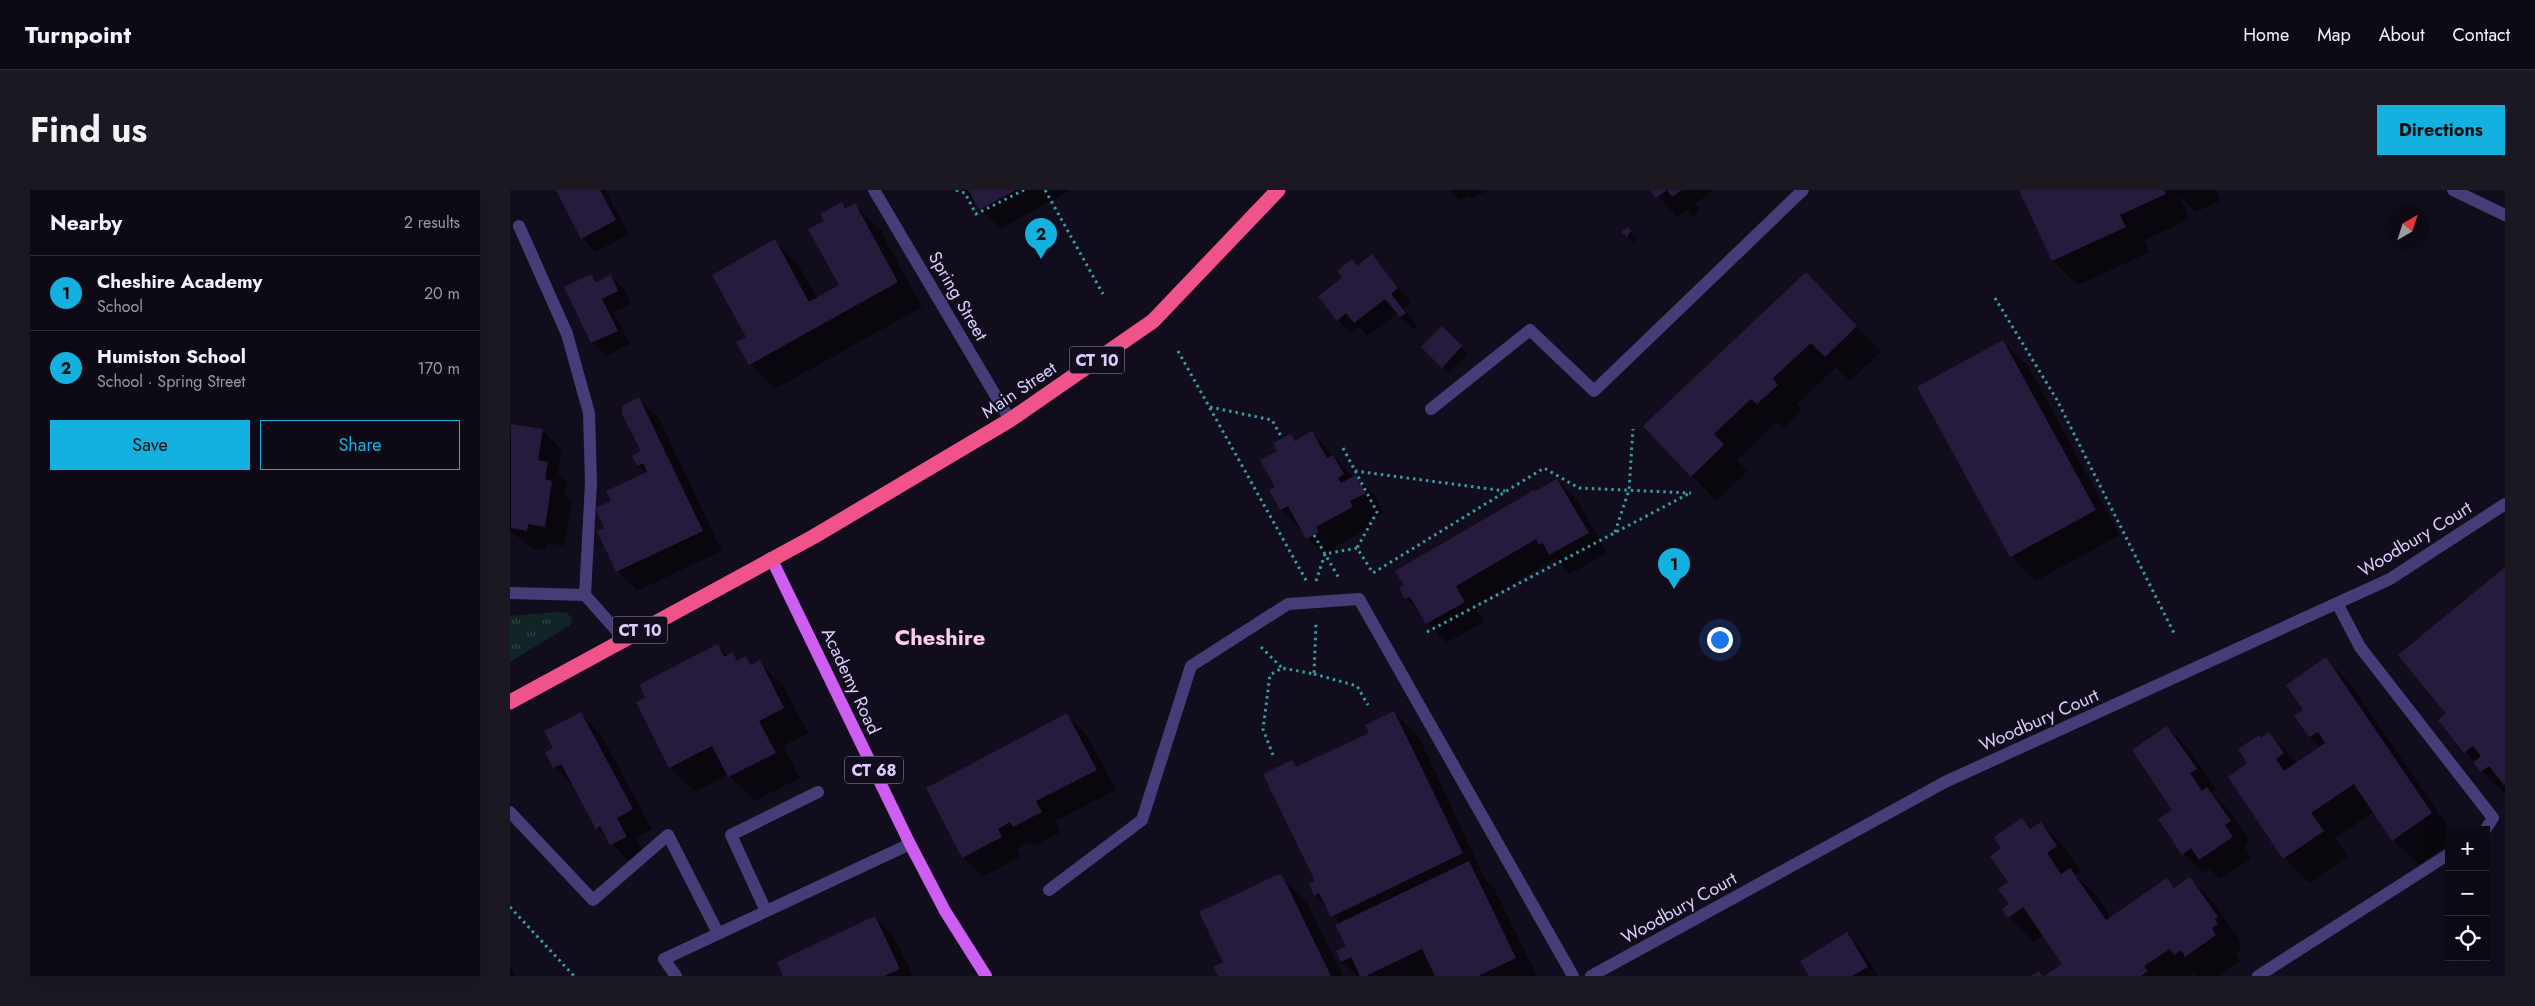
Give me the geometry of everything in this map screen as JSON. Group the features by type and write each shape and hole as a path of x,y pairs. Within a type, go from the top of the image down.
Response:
{"highway":[{"name":"Main Street","path":"771,558 813,537 1010,420 1153,321 1278,190"},
{"name":"CT 10","path":"510,702 771,558"}],"main road":[{"name":"Academy Road","path":"771,558 944,911 986,976"}],"street":[{"name":"Spring Street","path":"874,190 1010,420"},
{"path":"1431,408 1530,330 1594,390 1803,190"},
{"path":"2454,190 2505,215"},
{"path":"519,226 567,334 589,413 591,482 585,595 624,639"},
{"name":"Woodbury Court","path":"1591,976 1945,782 2390,579 2505,504"},
{"path":"510,593 585,595"},
{"path":"1049,890 1142,820 1191,666 1288,604 1359,599 1574,976"},
{"path":"2337,603 2360,646 2499,820"},
{"path":"766,911 731,835 818,792"},
{"path":"510,812 593,900 668,835 718,933"},
{"path":"676,976 664,959 910,844"},
{"path":"2258,976 2445,857"}],"path":[{"path":"956,190 965,193 976,214 1024,190"},
{"path":"1045,190 1104,294"},
{"path":"1995,298 2057,400 2174,633"},
{"path":"1178,351 1308,583"},
{"path":"1209,407 1272,420 1282,438"},
{"path":"1615,532 1629,490 1633,429"},
{"path":"1343,448 1377,512 1357,548"},
{"path":"1365,576 1373,573 1544,468 1579,488 1691,493 1427,632"},
{"path":"1355,470 1506,491"},
{"path":"1314,535 1342,584"},
{"path":"1325,554 1357,548"},
{"path":"1357,548 1373,573"},
{"path":"1316,582 1325,554"},
{"path":"1314,674 1316,615"},
{"path":"1245,631 1282,668 1314,674 1357,686 1368,705"},
{"path":"1273,755 1263,729 1270,675 1282,668"},
{"path":"510,907 574,976"}],"green space":[{"path":"567,613 572,618 570,625 510,662 510,616"}],"building":[{"path":"556,190 600,190 616,220 581,239"},
{"path":"968,190 1016,190 979,210"},
{"path":"1650,190 1667,190 1656,198"},
{"path":"1667,190 1682,190 1672,197"},
{"path":"2019,190 2164,190 2166,194 2120,215 2126,227 2052,261"},
{"path":"842,202 845,209 855,203 898,282 749,365 736,342 746,337 712,275 775,239 809,302 839,285 808,229 824,221 820,214"},
{"path":"1628,227 1631,231 1627,237 1621,232"},
{"path":"1372,254 1398,288 1391,294 1406,313 1400,317 1385,299 1354,323 1346,313 1337,321 1318,296 1342,278 1337,271 1352,259 1357,266"},
{"path":"1806,272 1857,326 1825,357 1811,343 1773,378 1778,385 1757,404 1751,399 1714,434 1724,445 1691,477 1643,426"},
{"path":"591,274 596,282 611,275 618,291 602,299 618,331 591,343 564,287"},
{"path":"1442,326 1462,346 1442,368 1421,347"},
{"path":"2003,340 2096,510 2010,557 1917,387"},
{"path":"639,397 703,531 616,572 597,531 604,528 595,508 611,501 606,491 647,472 643,463 637,466 632,456 641,451 622,414 622,406"},
{"path":"511,424 543,429 538,460 548,462 545,479 552,481 545,527 528,524 527,531 511,528"},
{"path":"1312,431 1327,458 1333,455 1344,474 1338,478 1341,483 1356,475 1366,493 1350,501 1353,507 1316,527 1319,532 1306,539 1288,506 1280,510 1269,490 1275,487 1260,460 1277,451 1273,443 1291,434 1295,441"},
{"path":"1557,479 1589,533 1549,555 1543,543 1539,545 1536,539 1456,586 1465,602 1426,624 1410,597 1405,599 1399,588 1404,585 1395,571 1533,489 1534,492"},
{"path":"2505,567 2505,786 2489,766 2481,772 2473,762 2481,756 2473,746 2464,753 2438,720 2446,714 2398,655"},
{"path":"718,644 724,657 733,652 737,661 746,656 751,665 760,660 784,708 759,721 776,753 728,777 712,746 669,768 636,702 645,698 640,686 642,683"},
{"path":"2326,657 2432,813 2392,841 2354,784 2311,813 2324,831 2283,859 2228,777 2247,763 2238,749 2259,735 2261,738 2269,732 2284,753 2276,759 2284,771 2325,743 2318,732 2309,737 2294,716 2303,710 2286,685"},
{"path":"1394,711 1463,853 1331,917 1319,893 1314,896 1309,884 1315,881 1263,774 1292,760 1296,767 1369,733 1365,725"},
{"path":"581,712 633,809 617,818 627,837 610,845 600,826 596,829 561,764 553,768 545,752 553,748 544,731"},
{"path":"1067,713 1097,770 1036,801 1042,812 1013,827 1010,822 998,829 1002,837 962,858 926,788"},
{"path":"2167,726 2197,769 2190,773 2202,791 2207,787 2231,821 2225,825 2233,837 2199,860 2191,848 2182,855 2158,819 2172,810 2132,750"},
{"path":"2022,818 2030,829 2041,822 2057,846 2047,853 2061,874 2070,868 2106,920 2167,878 2174,888 2190,877 2218,917 2215,919 2218,924 2212,928 2216,935 2185,957 2181,950 2174,955 2170,949 2144,966 2148,971 2141,976 2044,976 2062,964 2023,907 2008,918 2002,909 2009,904 1998,889 2008,882 1990,856 2001,848 1994,837"},
{"path":"1469,861 1516,958 1478,976 1435,976 1422,949 1366,976 1360,976 1351,957 1341,962 1336,951 1346,946 1335,925"},
{"path":"1279,874 1283,877 1331,976 1218,976 1213,967 1223,962 1199,912"},
{"path":"875,916 900,969 884,976 783,976 777,962"},
{"path":"1847,932 1868,967 1852,976 1809,976 1800,961"},
{"path":"2039,971 2042,976 2031,976"}],"place":[{"name":"Humiston School","path":"1041,259"},
{"name":"Cheshire Academy","path":"1674,589"}],"district":[{"name":"Cheshire","path":"940,637"}]}
